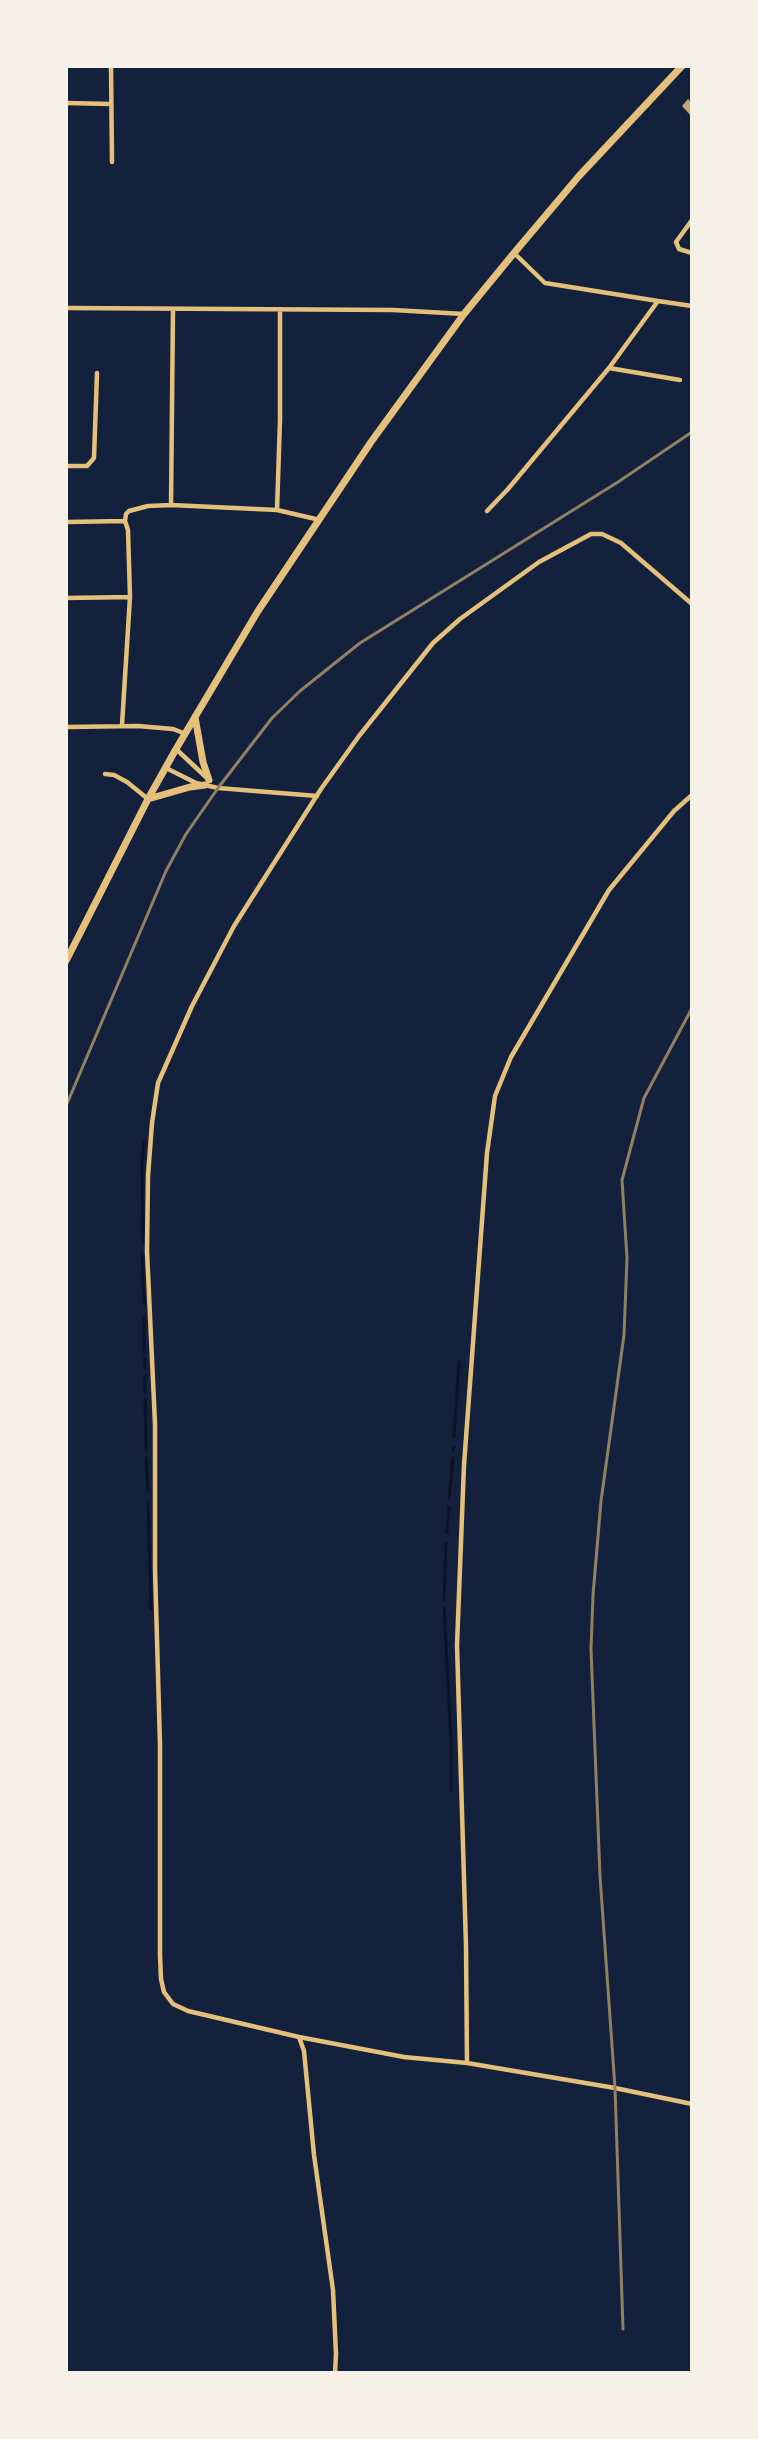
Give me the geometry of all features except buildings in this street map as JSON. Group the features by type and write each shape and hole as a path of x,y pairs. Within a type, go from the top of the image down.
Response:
{"main road":[{"path":"66,962 148,799 176,749 258,611 371,442 464,315 514,253 579,176 682,66"},
{"path":"148,799 209,784 195,717"}],"street":[{"path":"111,66 112,162"},
{"path":"66,103 111,104"},
{"path":"692,220 676,242 679,249 692,254"},
{"path":"514,253 545,283 692,306"},
{"path":"487,511 609,368 658,302"},
{"path":"66,308 393,310 464,315"},
{"path":"171,505 173,309"},
{"path":"277,510 280,309"},
{"path":"609,368 680,380"},
{"path":"66,466 87,466 94,458 97,373"},
{"path":"122,725 130,597 126,514 148,506 171,505 277,510 321,520"},
{"path":"66,522 125,521"},
{"path":"692,604 621,543 602,534 587,536 539,562 460,619 433,643 359,736 317,796 225,942 192,1006 158,1083 152,1123 147,1219 155,1424 161,1979 164,1992 173,2004 188,2011 299,2037 404,2057 467,2063 615,2088 692,2104"},
{"path":"66,598 130,597"},
{"path":"66,728 122,725 173,729 186,734"},
{"path":"176,749 209,784"},
{"path":"166,768 186,779 209,784 317,796"},
{"path":"105,774 114,775 148,799"},
{"path":"467,2063 457,1645 465,1453 487,1153 495,1096 511,1057 609,890 674,811 692,795"},
{"path":"299,2037 304,2051 314,2155 333,2290 335,2373"}],"waterway":[{"path":"143,1243 144,1141"},
{"path":"142,1254 144,1304"},
{"path":"144,1317 144,1352"},
{"path":"145,1358 145,1368"},
{"path":"454,1437 459,1362"},
{"path":"145,1377 145,1391"},
{"path":"145,1399 146,1450"},
{"path":"146,1458 148,1491"},
{"path":"449,1498 453,1458"},
{"path":"148,1502 151,1609"},
{"path":"447,1533 449,1507"},
{"path":"444,1600 446,1544"},
{"path":"444,1608 451,1741 451,1791"}],"railway":[{"path":"66,1106 166,871 186,834 272,718 300,691 360,643 618,482 692,432"},
{"path":"623,2329 615,2088 600,1876 591,1649 593,1595 601,1501 624,1335 627,1258 622,1180 644,1098 692,1008"}]}
